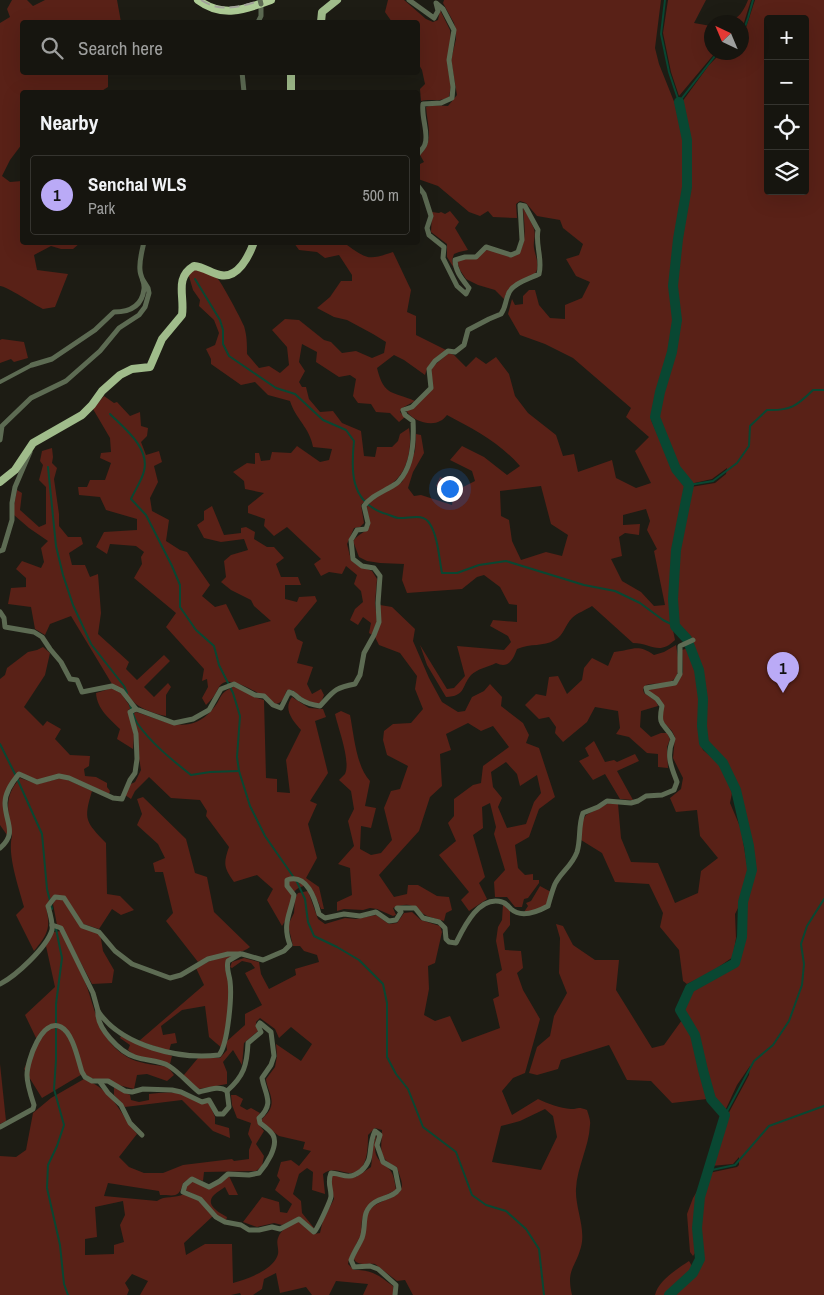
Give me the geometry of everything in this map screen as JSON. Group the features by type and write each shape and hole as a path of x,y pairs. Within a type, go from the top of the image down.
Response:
{"highway":[{"path":"198,0 214,10 227,12 270,0"}],"main road":[{"path":"321,20 322,12 337,0"},
{"path":"291,75 292,90"},
{"path":"0,482 15,470 33,443 82,416 102,391 120,375 132,369 147,369 152,365 158,345 182,315 182,280 187,271 194,266 203,267 220,275 227,275 236,271 245,262 253,245"}],"street":[{"path":"409,0 434,18 438,11 436,3 443,9 454,30 449,60 453,87 452,98 441,103 423,104 422,113 426,134 425,144 420,151"},
{"path":"259,20 261,16 260,2"},
{"path":"242,75 244,90"},
{"path":"0,612 4,618 5,628 34,632 42,638 61,662 70,680 77,680 82,692 112,686 122,691 136,709 174,723 192,719 209,710 221,689 234,684 264,696 281,708 289,692 310,704 320,706 329,694 342,686 355,684 360,675 364,653 379,622 380,576 374,568 362,566 353,559 351,540 357,530 366,529 368,523 364,506 368,500 399,482 406,470 412,451 414,433 413,421 403,410 412,406 432,388 429,369 435,361 448,351 455,352 464,345 468,330 501,314 506,306 507,296 511,288 539,274 542,265 537,238 538,230 525,206 520,205 522,240 518,252 511,255 486,247 476,257 465,257 455,260 458,272 469,288 466,294 457,286 443,258 444,247 429,235 427,228 431,216 424,194 420,189"},
{"path":"0,382 32,365 52,359 94,330 114,312 125,312 134,309 140,301 144,289 140,269 143,245"},
{"path":"0,440 2,426 31,398 66,381 100,351 119,328 139,315 145,307 149,293 143,280"},
{"path":"0,550 3,550 12,520 12,503 15,487 33,443"},
{"path":"0,984 37,952 52,929 48,906 55,897 64,898 82,926 99,932 115,951 132,964 170,978 181,975 208,959 228,954 242,954 263,960 284,951 290,945 285,925 294,895 287,886 287,880 293,878 301,880 309,889 319,914 325,918 344,914 360,916 376,912 389,920 396,920 400,912 396,908 415,908 423,918 439,922 445,928 446,938 449,942 456,942 472,913 481,906 496,901 504,902 512,910 524,914 538,912 548,906 556,884 570,867 579,842 580,821 583,813 607,801 630,803 646,796 662,795 674,790 677,782 668,760 669,749 673,739 670,733 662,726 659,718 662,706 657,699 647,692 646,688 675,682 680,674 680,646 692,640"},
{"path":"0,848 5,844 10,835 5,802 6,796 19,774 37,782 59,776 70,778 113,798 122,799 135,773 137,760 136,734 130,712 136,709"},
{"path":"52,925 61,928 94,993 98,1011 97,1015 105,1032 121,1049 133,1057 169,1066 199,1092 215,1088 223,1088 227,1091"},
{"path":"98,1011 112,1027 137,1042 155,1049 172,1054 219,1055 224,1049 231,1005 230,980 226,967 228,962 242,954"},
{"path":"0,1127 33,1109 34,1105 27,1074 31,1056 36,1042 46,1029 53,1025 62,1027 70,1036 85,1077 92,1081 108,1081 125,1091 132,1092 143,1089 181,1092 202,1102 209,1100 217,1114 223,1114 229,1107 227,1091 244,1072 248,1042 261,1032 258,1026 260,1023 270,1032 274,1056 271,1065 262,1078 269,1103 265,1113 260,1118 260,1123 273,1135 274,1142 271,1153 259,1173 249,1175 228,1174 209,1187 192,1180 185,1185 183,1192 200,1199 216,1217 225,1222 241,1225 249,1230 258,1230 272,1226 280,1229 298,1219 314,1232 318,1228 321,1216 331,1199 328,1181 331,1172 349,1176 356,1174 366,1166 370,1161 371,1144 375,1131 380,1135 377,1145 383,1162 395,1169 399,1189 396,1193 375,1202 367,1211 363,1220 362,1237 351,1260 354,1267 370,1266 378,1268 396,1285 395,1295"},
{"path":"100,1082 121,1106 130,1123 142,1136"}],"shaded area":[{"path":"12,0 27,0 33,6 45,0 117,0 121,20 20,20 20,75 108,75 108,87 103,90 20,90 20,147 10,160 2,176 10,182 20,181 20,245 78,245 73,249 61,249 51,246 34,255 37,270 68,274 55,307 43,309 0,286 0,23 10,17 7,9"},
{"path":"388,0 404,0 426,19 433,22 438,20 440,10 450,30 451,39 447,61 451,86 449,97 442,100 421,101 420,89 425,84 420,66 420,20 391,20 385,12"},
{"path":"444,0 661,0 655,48 659,64 675,104 683,141 684,187 675,238 670,286 673,320 669,352 657,391 651,420 674,471 686,487 673,553 671,620 675,640 669,645 659,648 633,643 592,606 572,618 555,640 546,644 517,649 514,657 507,664 500,665 496,663 476,671 468,679 460,693 446,697 427,665 420,645 447,689 454,688 465,676 457,646 504,650 511,642 508,636 490,626 493,620 517,622 517,605 509,604 500,587 484,575 477,577 462,589 407,593 402,580 404,564 367,561 359,557 353,541 370,526 367,507 370,501 402,482 415,451 416,434 421,435 424,453 413,472 408,488 414,496 421,495 452,505 453,497 436,486 440,477 463,487 475,481 472,471 450,460 462,446 484,457 507,475 520,466 495,443 447,415 436,423 426,423 408,414 406,410 433,388 431,368 449,353 454,355 466,367 476,357 486,364 496,357 509,374 515,396 528,413 556,435 563,456 574,454 578,472 612,460 616,478 636,488 651,483 635,451 649,437 626,417 631,408 573,358 545,344 520,335 508,314 512,299 515,305 523,304 523,296 529,290 535,290 539,305 550,318 565,319 565,305 582,298 590,282 576,276 566,259 579,255 583,244 563,228 560,220 537,216 526,203 520,201 516,204 517,218 493,217 488,211 480,216 469,212 438,186 420,180 420,164 424,162 420,155 425,149 429,138 426,107 432,105 448,106 457,95 451,60 456,39 454,23 443,3","holes":["541,486 551,524 568,535 562,556 546,552 521,560 512,541 509,520 501,516 500,491","646,509 650,521 647,530 657,549 654,551 665,605 654,606 641,592 622,581 611,559 622,556 619,537 625,533 639,535 640,524 623,525 623,515"]},
{"path":"668,0 706,0 694,23 704,25 704,60 709,60 679,96 671,72 663,33"},
{"path":"748,0 751,0 746,15 740,15 741,14"},
{"path":"755,0 824,0 824,1295 672,1295 694,1275 702,1259 699,1227 702,1197 709,1173 739,1165 739,1157 733,1164 711,1166 727,1116 749,1075 750,1066 737,1085 725,1111 713,1098 697,1034 682,1009 691,989 714,979 737,965 745,937 745,902 754,869 751,845 738,789 725,761 706,742 706,698 701,669 689,637 677,624 675,598 678,549 691,487 715,483 726,474 727,468 712,479 690,484 677,468 657,416 662,392 675,352 680,321 675,286 690,188 689,139 682,102 714,60 749,60 749,18"},
{"path":"523,208 535,231 534,246 537,269 529,279 511,287 504,299 495,290 466,279 457,261 472,259 486,250 518,254 524,238"},
{"path":"450,211 459,222 455,228 468,250 454,254 452,260 454,268 447,257 447,244 431,232 432,212 445,214"},
{"path":"295,245 347,245 360,254 369,257 393,252 411,290 407,312 416,316 416,335 446,350 433,361 425,375 394,355 377,368 386,389 415,401 402,408 400,412 405,417 399,422 390,413 376,412 371,404 358,403 353,396 356,379 350,375 339,377 316,362 317,352 302,344 299,362 305,371 299,382 302,387 306,387 309,399 320,412 333,411 342,423 361,431 364,456 375,457 377,447 392,447 398,441 400,434 409,428 410,448 404,469 396,480 369,497 361,505 364,523 360,527 354,528 347,544 351,560 357,565 372,571 377,579 375,603 377,621 372,635 369,633 371,623 363,617 358,625 350,620 355,609 363,602 361,591 354,584 357,575 346,566 342,574 329,572 321,576 314,564 321,559 287,527 274,536 264,526 265,519 248,513 248,506 264,493 245,489 244,481 233,472 247,463 255,464 255,453 259,453 261,461 270,460 272,452 291,453 297,446 320,462 329,460 332,449 313,447 309,434 295,413 290,401 268,395 255,382 241,385 211,364 211,359 206,349 215,345 219,333 214,320 199,306 200,300 193,290 188,273 195,270 203,270 217,278 244,326 247,354 259,368 269,366 280,373 289,365 287,347 272,330 285,319 299,320 324,340 331,342 342,353 356,351 372,358 384,353 386,342 347,320 334,317 317,308 330,297 341,281 352,281 352,275 339,255 325,258 317,252 299,250"},
{"path":"0,340 24,342 28,358 14,362 11,359 0,363"},
{"path":"104,396 114,403 117,402 130,416 140,412 141,426 148,428 147,436 141,442 146,455 159,451 162,462 154,466 158,482 150,498 152,511 169,520 166,541 187,552 210,585 202,596 215,607 226,604 239,630 271,621 254,606 251,600 231,590 221,582 226,577 224,561 231,555 248,550 244,539 221,542 204,538 197,525 204,520 204,511 212,506 224,535 241,533 241,528 246,527 255,532 254,539 267,547 274,547 284,558 276,564 281,577 298,577 301,585 285,585 285,599 297,602 299,597 315,596 317,601 294,629 297,639 303,642 297,663 313,667 307,684 312,694 321,689 324,695 321,703 309,702 292,690 287,690 282,701 276,704 242,685 228,682 220,686 206,705 202,698 208,687 207,679 202,681 204,669 166,627 176,613 134,578 142,564 141,557 144,552 136,546 110,544 107,554 96,547 104,532 137,530 137,519 106,510 100,497 79,495 78,487 87,487 90,480 105,480 111,463 100,458 101,453 111,452 110,438 93,409"},
{"path":"52,448 52,463 57,468 54,479 59,526 68,537 81,537 83,544 69,553 72,565 85,565 90,577 98,574 101,613 98,634 129,662 126,669 137,680 164,655 170,661 144,687 154,697 168,683 171,687 166,695 166,716 150,712 139,706 112,684 71,616 50,624 45,635 35,629 31,607 8,604 11,588 26,587 26,578 16,569 22,561 41,568 44,562 41,548 48,541 14,515 14,505 17,490 22,493 20,510 39,527 46,524 46,487 39,480 43,465 40,461 42,451"},
{"path":"380,605 392,607 415,629 413,641 442,702 458,712 465,711 472,697 484,691 490,684 502,697 501,706 523,723 529,735 526,743 539,748 555,797 539,809 529,837 515,845 518,868 525,875 533,874 533,880 539,880 539,883 528,898 524,899 522,907 515,907 507,897 495,897 494,882 505,870 494,834 496,827 490,803 482,807 483,828 473,835 485,877 479,883 487,899 469,911 461,900 469,892 439,855 456,841 448,823 454,816 454,799 473,785 481,783 483,766 509,747 493,726 481,731 468,723 446,734 451,750 440,754 442,786 430,797 419,831 379,875 394,897 407,894 408,885 418,885 437,896 449,897 452,910 446,913 444,921 427,916 409,905 393,908 396,915 393,916 370,908 337,911 337,902 352,895 350,868 338,864 354,846 348,821 354,809 351,791 339,780 345,774 346,761 335,714 341,711 350,715 359,759 365,775 370,781 365,806 376,808 371,828 361,826 360,849 371,855 381,853 392,840 384,808 391,791 400,789 408,766 387,755 383,740 384,731 393,724 411,723 423,709 415,689 417,676 400,653 379,645 375,637","holes":["506,762 517,774 520,786 537,775 541,793 534,802 526,824 507,828 498,807 502,798 493,787 491,772"]},
{"path":"676,645 678,673 672,681 646,685 643,689 644,693 656,701 658,706 641,711 640,727 651,737 667,733 670,739 667,747 668,768 658,767 658,754 647,753 629,737 616,734 620,728 618,711 595,707 587,722 563,742 555,733 556,727 549,717 539,719 525,705 536,694 546,696 549,677 558,676 567,694 582,680 584,668 592,658 608,666 614,652 639,648 654,655"},
{"path":"43,647 50,653 45,675 24,707 43,726 47,721 61,729 55,739 70,755 90,756 89,766 84,769 85,776 96,777 107,783 110,791 109,794 69,776 37,780 19,772 9,785 7,793 7,835 0,825 0,679 5,675 7,668 28,652"},
{"path":"688,648 696,671 700,699 700,743 703,750 722,766 732,793 730,803 741,829 748,871 741,902 735,914 736,938 733,957 710,973 687,984 683,981 679,950 660,927 663,913 649,884 615,882 602,853 581,840 582,822 586,815 609,803 618,804 621,838 631,862 658,863 675,903 698,893 701,871 718,858 700,836 697,810 676,812 670,798 681,789 683,778 673,758 675,737 661,717 664,706 648,690 677,684 683,672 682,650"},
{"path":"236,686 254,697 264,700 266,778 277,779 277,792 290,793 286,760 301,730 290,714 289,701 292,697 309,708 323,709 326,717 315,721 328,773 310,801 317,804 308,824 317,858 306,878 319,887 324,909 321,909 310,891 304,886 299,888 294,893 290,912 282,926 267,900 273,889 257,875 234,882 226,869 229,847 206,816 207,811 200,800 171,798 149,777 135,791 131,799 125,795 129,785 135,782 141,770 132,715 136,712 175,724 185,725 194,723 212,710 226,691"},
{"path":"112,688 121,693 131,708 128,710 134,735 133,749 117,739 120,729 104,713 97,699 96,693"},
{"path":"594,741 605,762 614,760 617,762 635,754 639,761 617,771 633,800 620,799 605,774 593,780 579,761 589,756 585,748"},
{"path":"20,778 37,784 62,778 92,791 87,815 90,825 106,843 107,894 120,896 134,910 121,915 112,909 99,929 83,924 70,904 54,895 46,907 47,930 34,951 16,915 24,907 12,862 12,836 8,806 14,785"},
{"path":"143,797 186,839 195,873 207,877 214,912 250,947 238,953 198,962 166,921 173,913 163,872 155,872 153,863 165,858 158,844 137,825 142,814 137,799"},
{"path":"540,886 551,892 546,905 536,910 524,912 528,906 526,903 531,901"},
{"path":"308,891 318,919 325,924 345,918 356,919 376,915 389,924 397,923 404,913 412,912 421,920 440,926 442,932 435,963 428,966 429,989 424,1015 435,1021 450,1016 462,1042 500,1028 493,999 499,996 496,974 502,970 496,941 498,927 502,920 503,904 510,911 510,925 503,934 505,950 521,951 523,968 517,973 523,990 540,1019 525,1073 513,1078 502,1091 512,1115 538,1099 563,1108 587,1110 590,1121 588,1141 578,1173 576,1189 582,1240 571,1274 570,1286 572,1295 413,1295 405,1280 397,1281 375,1264 357,1263 353,1258 360,1233 370,1210 379,1203 398,1194 402,1185 397,1167 390,1164 383,1156 381,1147 382,1130 375,1128 368,1135 366,1159 360,1170 349,1173 333,1170 323,1174 325,1194 312,1190 313,1172 307,1168 299,1174 293,1194 301,1201 302,1213 314,1228 312,1229 299,1217 282,1225 274,1223 257,1227 243,1222 262,1197 279,1202 280,1212 287,1213 292,1204 275,1190 280,1180 277,1176 281,1162 291,1160 299,1166 311,1151 303,1149 305,1142 279,1136 262,1123 261,1120 269,1111 272,1103 266,1079 275,1067 277,1056 276,1044 301,1061 312,1044 291,1027 279,1038 275,1029 260,1018 256,1022 258,1031 244,1043 242,1065 233,1050 223,1062 227,1072 227,1084 199,1089 183,1076 198,1058 220,1058 227,1050 226,1042 245,1025 245,1014 262,1005 245,973 255,968 251,963 242,961 232,968 230,967 232,962 244,958 259,962 261,974 269,989 296,975 295,969 319,962 317,955 304,951 300,946 293,946 288,925 294,913 295,898 298,893","holes":["545,1109 553,1116 557,1137 541,1170 492,1162 501,1126 520,1121"]},
{"path":"56,899 63,900 80,926 100,933 103,951 114,970 112,983 92,984 62,927 57,925 53,904"},
{"path":"556,924 563,926 573,945 595,960 619,960 616,990 652,1048 664,1045 682,1020 693,1038 707,1099 672,1103 651,1081 627,1080 609,1045 561,1060 558,1069 537,1075 529,1073 537,1047 550,1036 554,1016 567,993 559,973 560,938"},
{"path":"61,931 87,987 97,1018 106,1037 121,1053 131,1059 168,1067 174,1075 167,1081 147,1074 137,1075 134,1089 91,1078 84,1073 42,1098 24,1069 37,1040 25,1015 55,987 46,946 53,932"},
{"path":"229,955 237,955 227,960 225,967 229,980 230,1005 223,1049 209,1037 205,1006 182,1010 161,1026 163,1035 175,1033 177,1043 171,1044 169,1051 139,1041 204,985 196,968"},
{"path":"122,1034 138,1043 172,1056 170,1064 134,1055 128,1050 130,1045 120,1038"},
{"path":"0,1064 6,1121 0,1124"},
{"path":"84,1079 102,1089 115,1102 137,1134 119,1157 129,1167 144,1173 163,1173 183,1165 232,1159 234,1161 249,1159 249,1150 252,1142 248,1134 251,1123 237,1118 232,1105 231,1095 236,1095 243,1099 240,1106 247,1110 251,1108 260,1113 257,1119 264,1131 256,1144 264,1156 262,1166 256,1171 204,1172 203,1181 192,1177 183,1183 180,1192 175,1195 160,1195 159,1191 108,1183 104,1196 157,1201 184,1194 200,1200 213,1216 184,1243 186,1255 205,1244 232,1244 233,1283 259,1273 271,1265 278,1254 277,1242 279,1235 289,1226 298,1221 314,1234 320,1233 323,1220 334,1199 330,1180 332,1175 356,1177 371,1167 373,1146 377,1134 376,1156 391,1172 396,1190 375,1201 367,1209 362,1220 360,1235 348,1264 354,1270 371,1272 383,1279 393,1286 393,1295 363,1295 368,1284 336,1281 329,1295 312,1295 306,1287 280,1293 276,1273 264,1279 262,1289 253,1295 241,1295 240,1293 231,1295 140,1295 148,1281 132,1274 125,1283 129,1290 127,1295 0,1295 0,1156 16,1157 26,1150 33,1113 51,1098","holes":["123,1201 125,1215 120,1225 124,1242 114,1245 114,1254 85,1255 85,1239 97,1237 95,1207"]},
{"path":"114,1087 130,1095 131,1100 139,1102 149,1100 149,1094 169,1092 182,1094 200,1103 209,1103 215,1117 215,1124 229,1128 230,1138 213,1131 182,1100 125,1107 114,1095"},
{"path":"229,1176 238,1195 229,1195 225,1187 211,1199 214,1208 227,1217 226,1221 217,1216 200,1197 185,1190 186,1185 192,1181 210,1188"},
{"path":"699,1188 695,1228 697,1250 693,1256 690,1252 687,1214"},
{"path":"689,1261 692,1266 688,1275 666,1295 655,1295 664,1280"}],"waterway":[{"path":"665,0 661,34 669,72 679,102"},
{"path":"749,15 753,0"},
{"path":"679,102 712,60"},
{"path":"669,1295 693,1273 700,1259 697,1228 700,1197 725,1115 711,1099 695,1035 680,1010 690,988 735,963 742,937 743,902 752,870 749,846 736,790 723,763 704,743 702,726 703,699 699,670 687,639 675,626 673,599 676,550 689,485 676,469 655,417 672,352 677,320 673,286 678,239 687,187 687,140 679,102"},
{"path":"195,279 220,320 223,330 223,344 229,356 276,388 295,394 323,420 346,430 354,441 353,473 355,483 364,501 372,508 398,518 420,517 427,520 435,535 442,573 457,573 479,565 506,561 584,585 615,591 640,603 663,620 675,626"},
{"path":"689,485 713,481 737,463 749,446 750,426 767,410 782,410 797,404 813,390 824,390"},
{"path":"110,414 135,440 143,454 144,471 131,499 146,515 172,566 180,585 180,607 196,630 214,646 219,665 233,693 240,716 237,757 239,771 250,806 265,836 297,882 305,899 308,922 314,936 359,960 383,984 387,1003 387,1057 396,1074 408,1089 423,1127 456,1152 472,1195 486,1205 506,1211 526,1229 539,1249 544,1295"},
{"path":"48,467 56,546 73,605 91,644 124,686 127,693"},
{"path":"130,705 137,723 155,744 191,775 239,771"},
{"path":"0,744 42,834 47,889 52,909"},
{"path":"725,1115 754,1061 773,1045 789,1021 802,985 804,964 801,944 807,926 824,899"},
{"path":"56,929 62,958 56,1004 54,1089 64,1125 48,1165 47,1188 60,1245 64,1284 68,1295"},
{"path":"707,1171 735,1165 769,1126 824,1106"}],"railway":[{"path":"201,0 223,8 238,7 262,0"}],"place":[{"name":"Senchal WLS","path":"783,693"}]}
